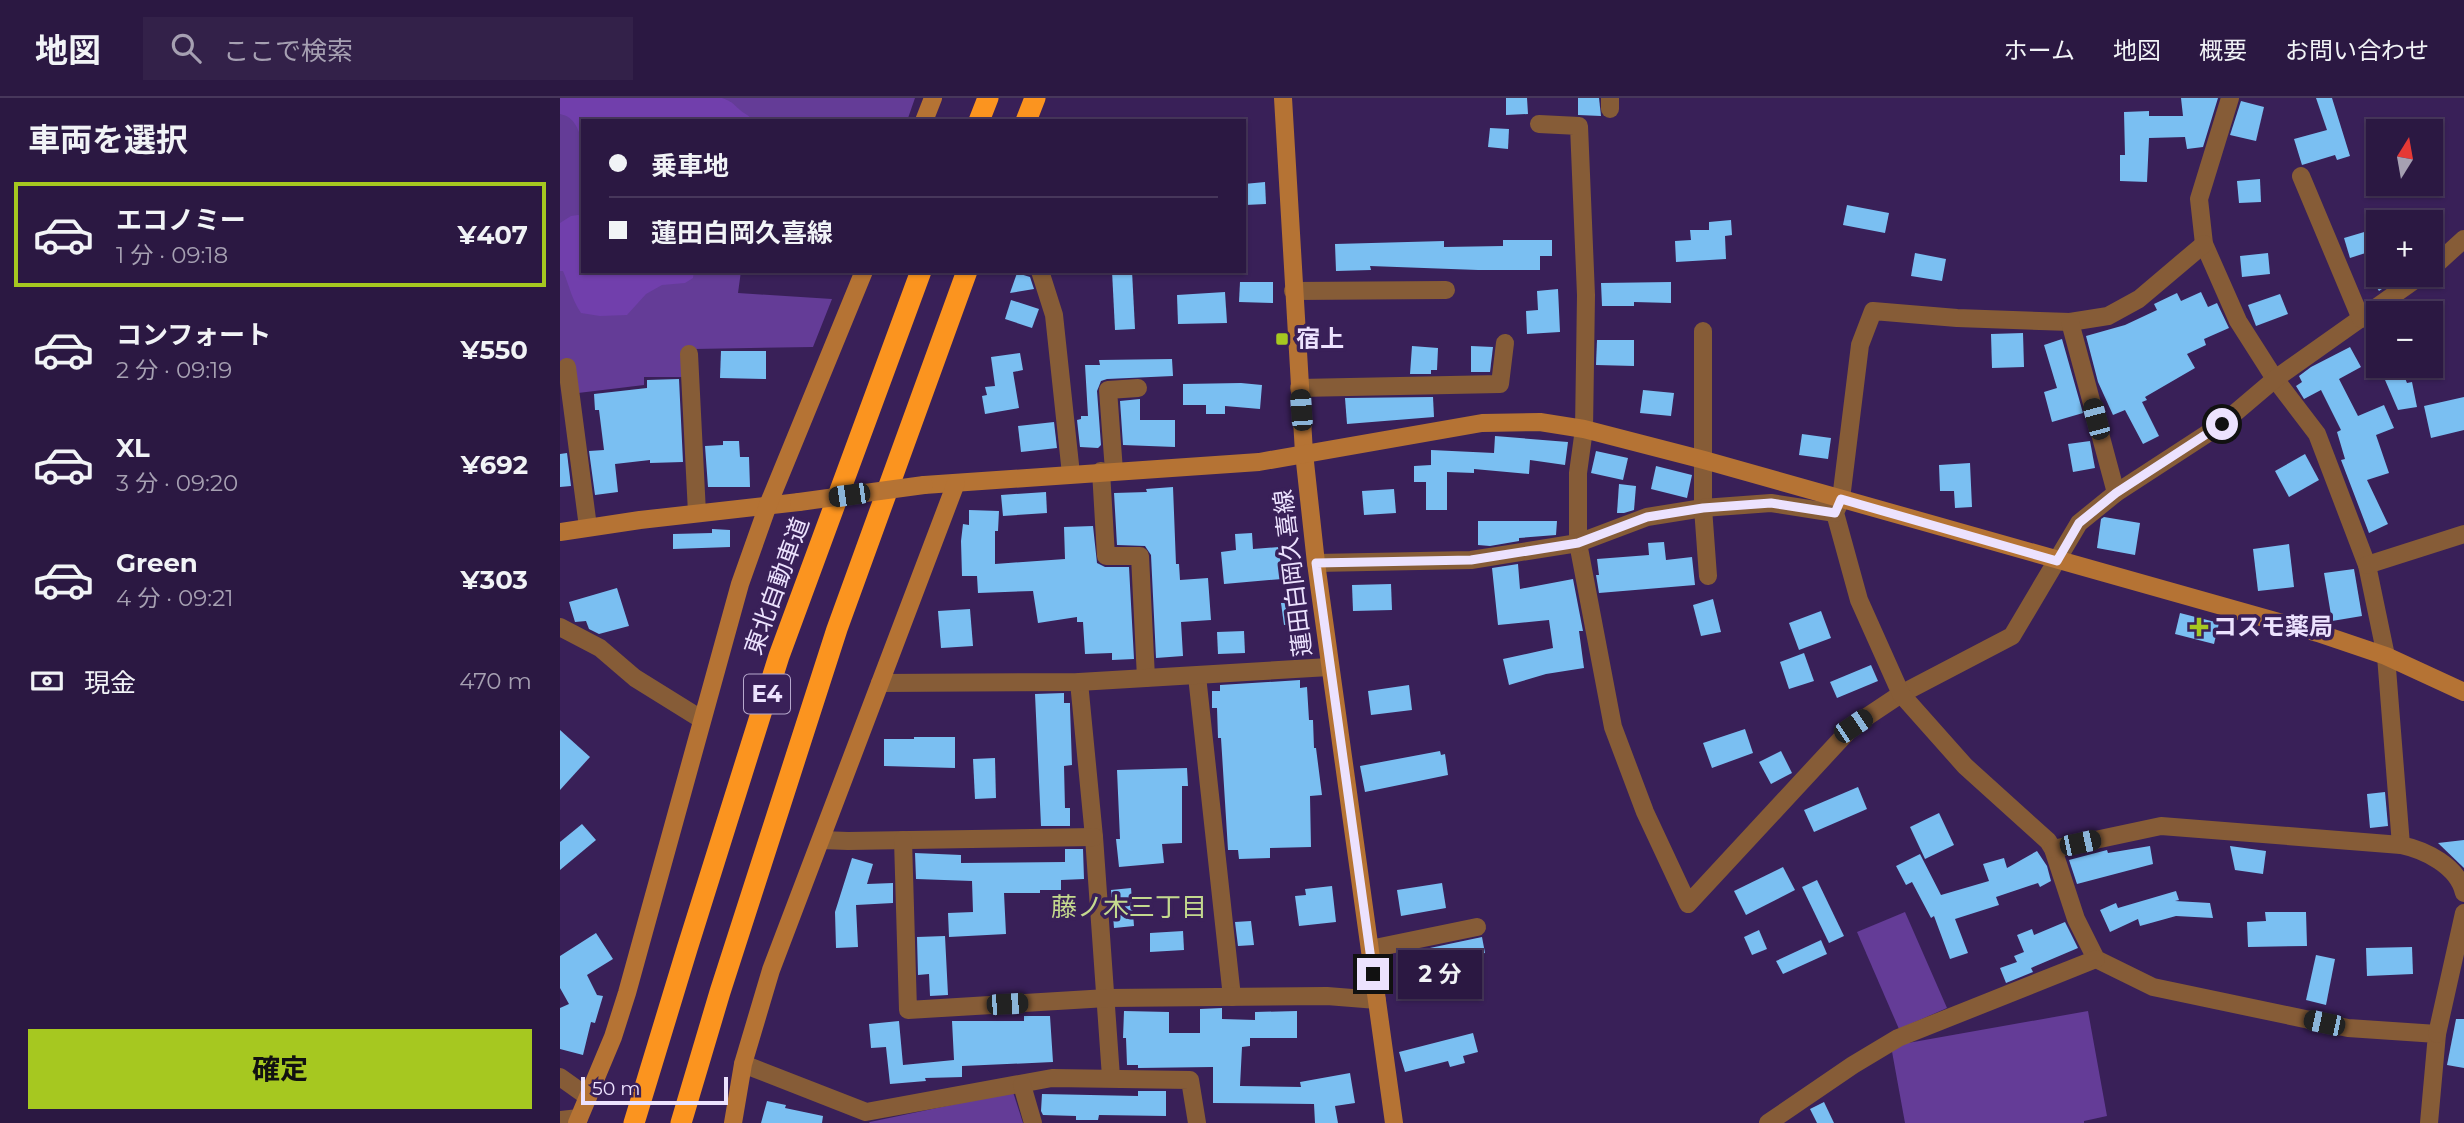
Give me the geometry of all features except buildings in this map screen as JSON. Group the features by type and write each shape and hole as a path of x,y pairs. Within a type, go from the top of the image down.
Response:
{"highway":[{"path":"980,119 988,98"},
{"path":"1027,119 1035,98"},
{"name":"東北自動車道","path":"634,1123 779,656 920,273"},
{"name":"E4","path":"681,1123 720,992 837,629 967,273"}],"street":[{"path":"925,119 933,98"},
{"name":"蓮田白岡久喜線","path":"1283,98 1304,453 1329,667 1394,1123"},
{"path":"2231,98 2199,199 2204,244 2238,321 2275,379 2317,434 2367,565 2386,656 2401,845"},
{"path":"1539,124 1579,126 1586,295 1584,429 1578,473 1578,543 1613,727 1646,812 1688,904 1853,726 1901,694 2012,636 2079,523 2116,493 2222,424 2275,379 2405,287"},
{"path":"2301,176 2361,319"},
{"path":"2443,258 2464,239"},
{"path":"2204,244 2139,299 2108,316 2070,322 1957,318 1873,311 1860,345 1838,506 1859,600 1901,694 1965,766 2048,841 2076,919 2096,959 2153,987 2348,1028 2437,1034"},
{"path":"560,1119 578,1120 613,1037 740,583 768,505 863,273"},
{"path":"1041,273 1054,315 1071,474"},
{"path":"1293,291 1446,290"},
{"path":"2070,322 2116,493"},
{"path":"1703,331 1703,508 1708,576"},
{"path":"1300,388 1500,384 1505,343"},
{"path":"690,354 697,513"},
{"path":"567,367 588,527"},
{"path":"1138,388 1108,390 1106,556 1140,556 1146,678"},
{"path":"560,532 924,485 1259,462 1496,422 1540,422 1584,429 1704,460 1838,506 2057,561 2318,634 2386,656 2464,692"},
{"path":"733,1123 743,1064 771,970 956,483"},
{"path":"1316,563 1471,560 1578,543 1647,517 1703,508 1771,503 1838,506"},
{"path":"2367,565 2464,534"},
{"path":"560,627 600,648 635,678 701,719"},
{"path":"880,683 1079,682 1329,667"},
{"path":"1197,676 1232,997"},
{"path":"1079,682 1094,837 1111,1077"},
{"path":"2053,849 2161,826 2401,845 2423,850 2444,865 2462,882 2464,892"},
{"path":"821,839 1094,837"},
{"path":"903,840 908,1010 1107,998 1327,996 1377,1000"},
{"path":"2429,1123 2437,1034 2459,959 2464,913"},
{"path":"1370,948 1477,927"},
{"path":"1768,1123 1898,1038 2096,959"},
{"path":"743,1064 865,1118 1052,1078 1190,1080 1197,1123"},
{"path":"560,1077 588,1097"},
{"path":"1022,1085 1033,1123"}],"shaded area":[{"path":"560,98 915,98 908,119 581,119 581,273 741,273 738,293 832,299 813,347 694,349 684,377 644,377 644,385 578,393 560,364"},
{"path":"560,98 722,98 750,119 581,119 581,138 573,121 560,114"},
{"path":"571,216 581,216 581,273 694,273 693,278 685,283 662,285 646,294 627,315 600,316 581,313 563,271 560,271 560,223"},
{"path":"1905,912 1947,1008 1899,1029 1857,932"},
{"path":"2088,1011 2107,1116 2084,1123 1905,1123 1891,1046"},
{"path":"1013,1092 1023,1123 869,1123 870,1122"}],"place":[{"name":"宿上","path":"1282,339"},
{"name":"コスモ薬局","path":"2199,627"}],"district":[{"name":"藤ノ木三丁目","path":"1129,907"}],"route":[{"path":"1373,974 1316,563 1471,560 1578,543 1647,517 1703,508 1771,503 1835,513 1841,499 2057,561 2079,523 2116,493 2222,424"}]}
